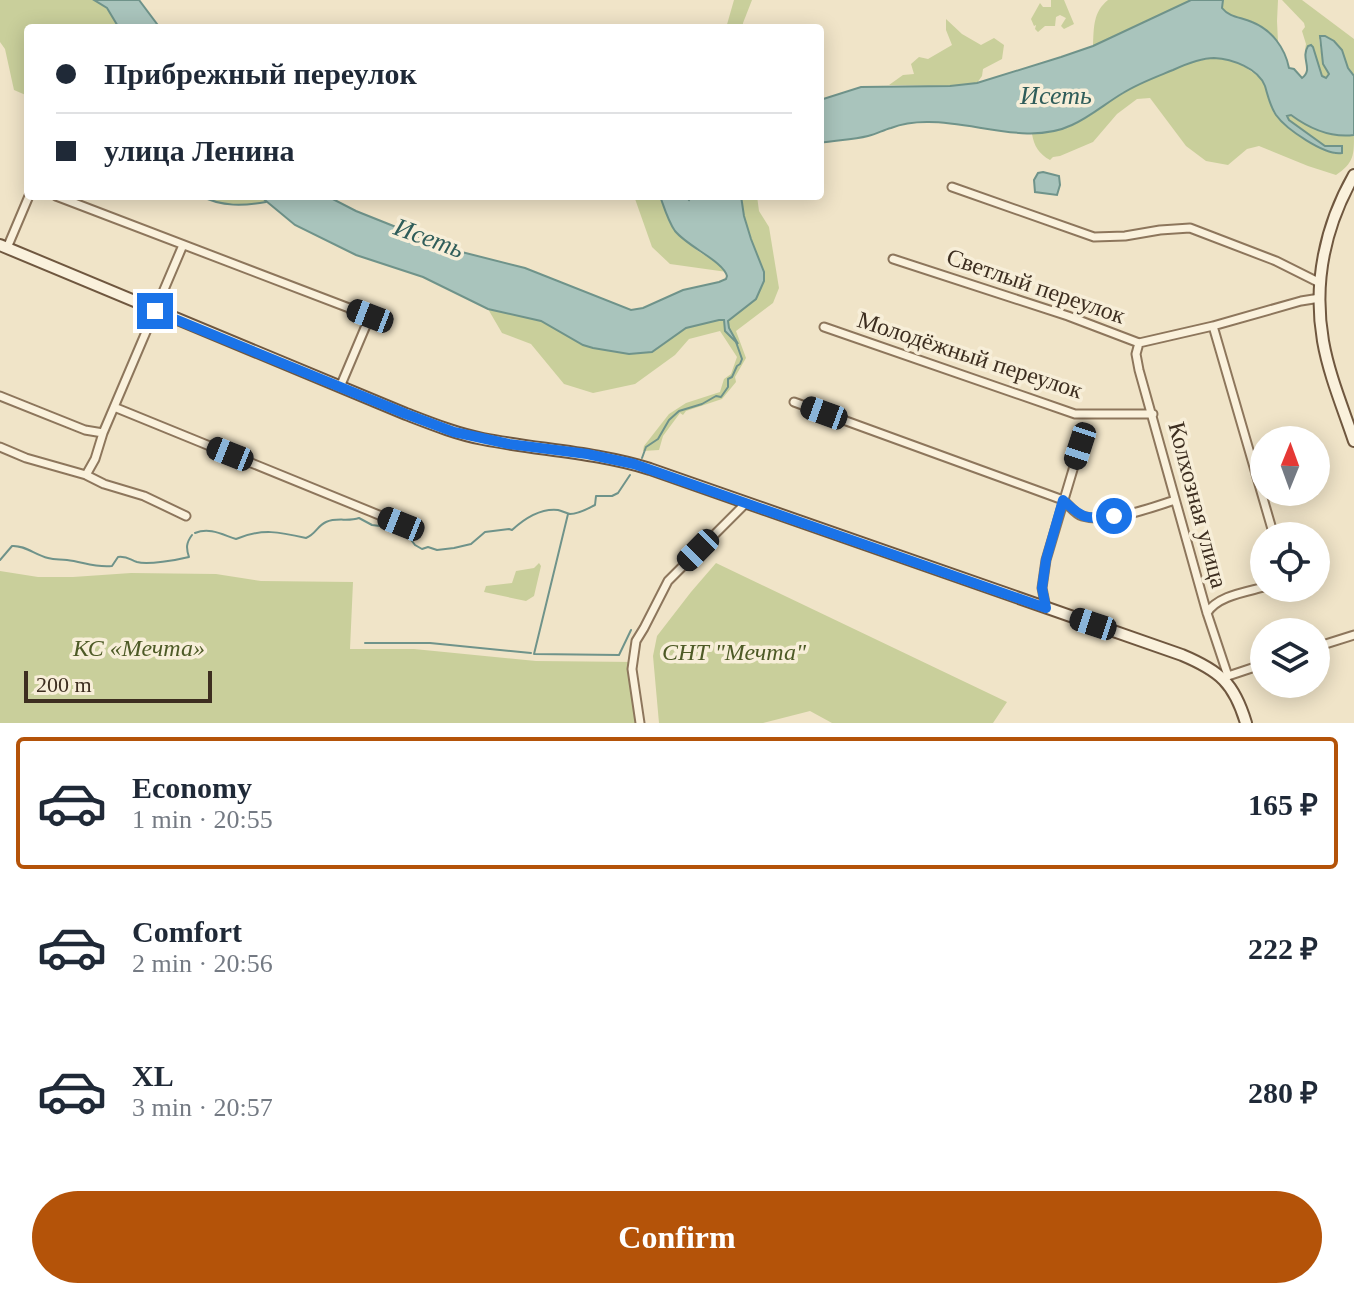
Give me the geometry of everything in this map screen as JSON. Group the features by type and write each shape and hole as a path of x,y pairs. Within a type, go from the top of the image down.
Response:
{"main road":[{"path":"1354,175 1328,234 1320,283 1323,342 1354,441"},
{"path":"4,246 454,432 634,464 1182,655 1227,678 1246,723"}],"street":[{"path":"952,187 1094,237 1190,228 1276,261 1320,283"},
{"path":"4,246 27,200"},
{"path":"66,200 370,316 340,387"},
{"path":"86,475 183,245"},
{"name":"Светлый переулок","path":"893,259 1068,316 1139,343 1320,298"},
{"path":"1213,326 1270,522"},
{"name":"Молодёжный переулок","path":"824,327 1075,414 1153,414"},
{"name":"Колхозная улица","path":"1139,343 1136,354 1139,370 1227,678"},
{"path":"0,396 85,430 103,433"},
{"path":"794,402 1063,500 1080,516 1097,518 1133,513 1175,500"},
{"path":"114,407 401,524"},
{"path":"1046,608 1042,588 1046,560 1080,446"},
{"path":"0,447 144,496 186,516"},
{"path":"640,723 632,669 636,641 668,581 746,503"},
{"path":"1207,613 1211,606 1221,601 1250,592"},
{"path":"1330,643 1354,635"},
{"path":"1227,678 1250,669"}],"green space":[{"path":"0,0 94,0 107,8 117,24 24,24 24,94 14,90 5,49 0,42"},
{"path":"734,0 752,0 743,24 727,24"},
{"path":"1051,0 1064,0 1074,24 1064,29 1061,26 1066,18 1060,15 1056,17 1055,26 1045,26 1038,32 1031,19 1040,3 1043,7 1051,7"},
{"path":"1108,0 1191,0 1093,46 1097,15"},
{"path":"1223,0 1278,0 1278,42 1260,26 1226,14 1222,8"},
{"path":"1282,0 1302,0 1354,39 1354,76 1342,50 1319,39 1323,64 1329,74 1326,78 1322,76 1314,49 1309,45 1305,50 1304,23"},
{"path":"946,19 962,34 981,45 994,38 1004,45 1002,59 983,69 977,83 889,85 903,75 914,74 911,64 919,57 928,59 952,45 946,30"},
{"path":"1217,58 1239,63 1264,82 1273,112 1313,144 1336,154 1340,145 1322,145 1289,120 1288,115 1325,133 1354,135 1350,162 1336,175 1259,146 1247,149 1228,165 1206,161 1186,146 1150,98 1137,99 1117,114 1093,142 1060,156 1050,160 1036,146 1032,134 1069,127 1156,75 1193,62"},
{"path":"212,200 267,202 234,205"},
{"path":"635,200 662,200 680,234 692,247 727,272 670,264 652,247"},
{"path":"742,200 758,200 759,211 769,227 779,288 773,303 736,331 746,358 735,377 736,382 722,399 686,411 683,415 680,413 663,436 659,450 643,451 669,414 686,403 720,392 724,379 731,374 737,357 720,331 689,339 675,355 635,384 593,393 564,384 531,344 502,333 488,309 541,321 593,348 629,354 656,350 686,328 719,320 724,320 725,331 738,343 728,321 756,299 764,281 764,272 744,216"},
{"path":"539,563 541,566 534,596 526,601 484,592 486,586 512,583 516,571 534,568"},
{"name":"СНТ \"Мечта\"","path":"716,563 1007,702 993,723 832,723 810,711 763,723 659,723 653,656 657,636"},
{"name":"КС «Мечта»","path":"0,571 38,577 131,573 216,574 261,581 353,582 350,649 414,649 536,661 636,662 642,723 0,723"}],"water":[{"path":"94,0 139,0 157,24 117,24 107,8"},
{"name":"Исеть","path":"1191,0 1223,0 1222,8 1229,14 1266,30 1281,47 1289,68 1302,78 1307,71 1306,51 1311,45 1322,76 1326,78 1329,74 1323,64 1320,36 1334,41 1342,50 1354,76 1354,135 1329,134 1291,115 1287,116 1325,146 1342,146 1342,153 1316,146 1276,115 1257,74 1229,60 1214,58 1193,62 1141,83 1079,122 1055,131 1019,133 923,122 824,142 824,99 861,87 977,83 1093,46"},
{"path":"1038,173 1059,176 1057,195 1035,192 1034,180"},
{"path":"265,200 335,200 430,244 525,268 631,310 643,308 683,290 719,282 727,276 719,265 675,231 661,200 742,200 764,281 756,299 728,321 738,344 725,331 724,320 719,320 686,328 652,352 629,354 583,345 541,321 488,309 423,277 356,255 295,225"}],"waterway":[{"path":"212,200 233,205 266,202"},
{"path":"642,458 646,447 658,439 669,420 679,411 716,396 721,397 728,387 728,379 742,359 736,342"},
{"path":"195,533 211,531 236,539 271,532 306,538 326,522 359,518 372,525 405,532 422,549 454,548 471,544 485,532 512,530 527,518 545,511 558,510 570,514 583,511 595,505 596,496 618,493 630,475"},
{"path":"568,514 534,654 619,655 631,630"},
{"path":"0,560 12,546 51,559 100,566 112,566 118,557 142,563 163,562 189,557 187,546 192,535"},
{"path":"365,643 430,643 531,653"}],"route":[{"path":"155,311 454,432 634,464 1046,608 1042,588 1046,560 1063,500 1080,516 1114,516"}]}
